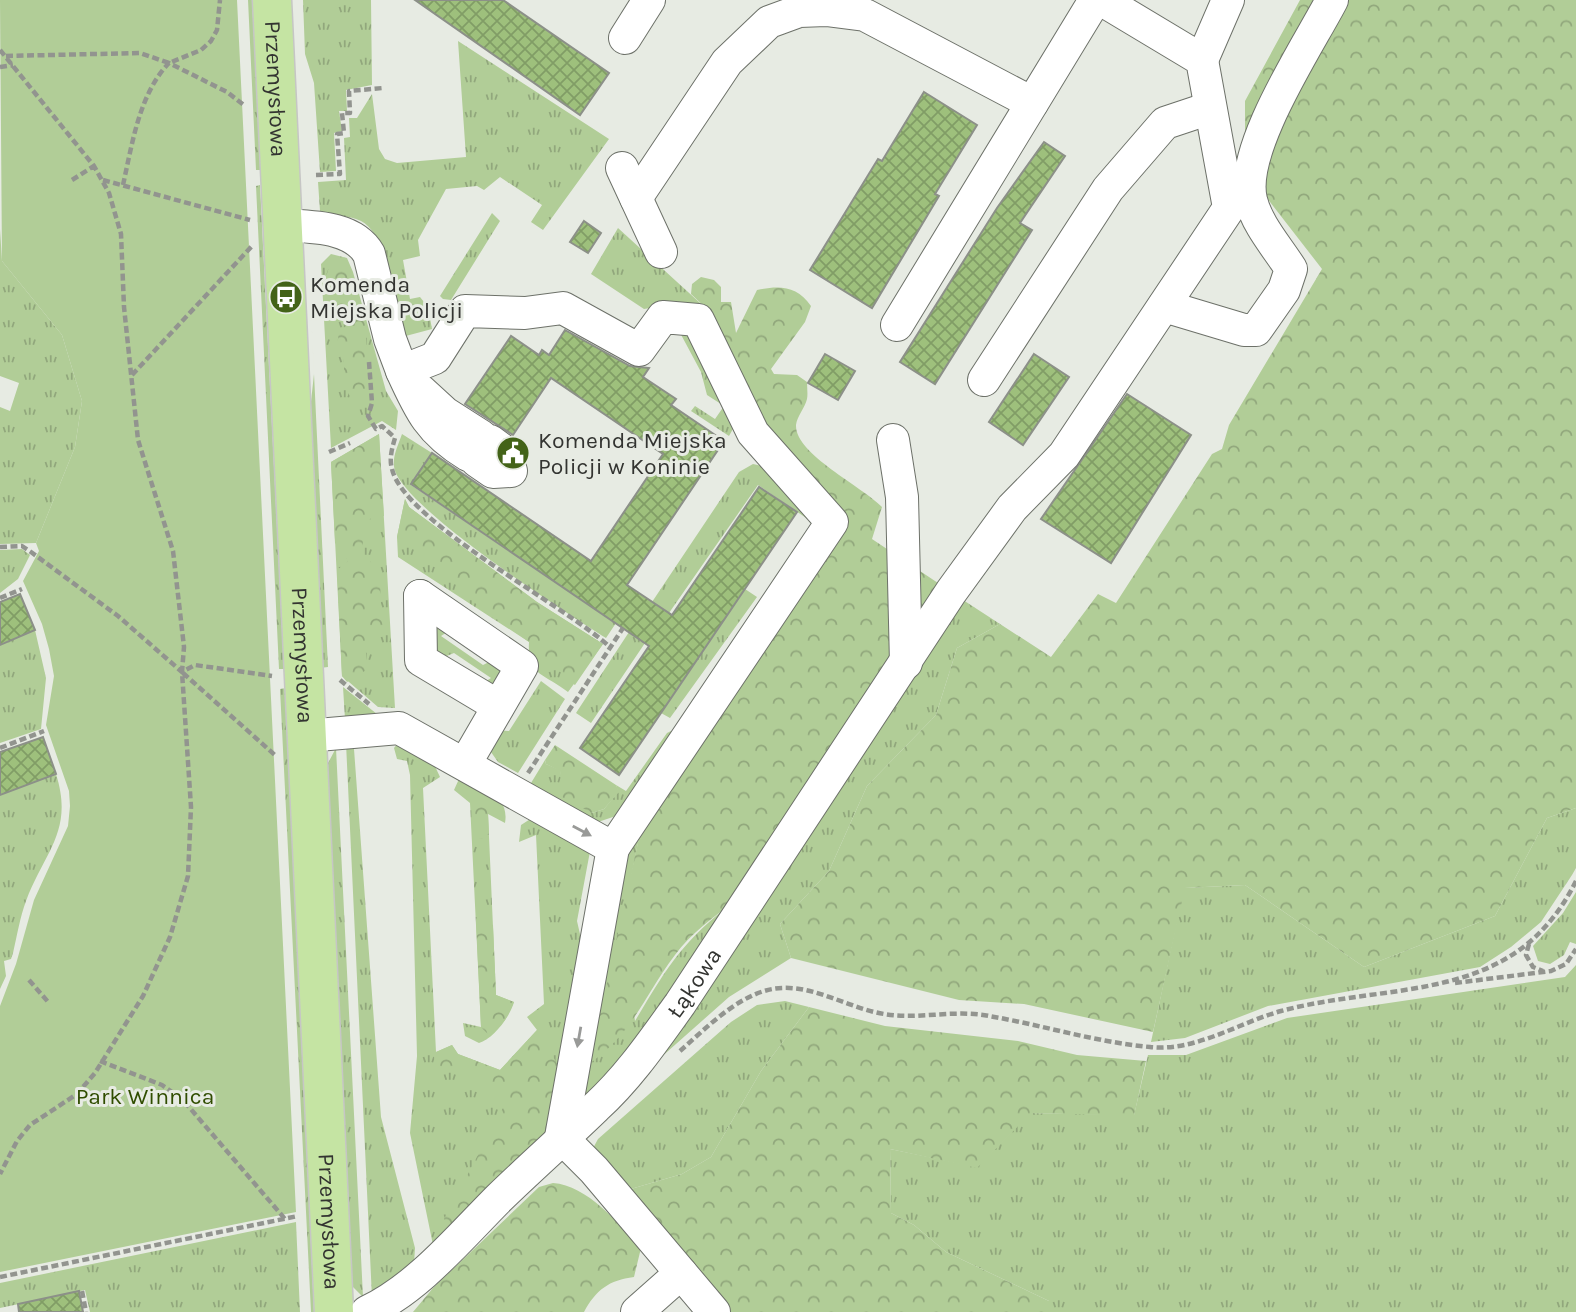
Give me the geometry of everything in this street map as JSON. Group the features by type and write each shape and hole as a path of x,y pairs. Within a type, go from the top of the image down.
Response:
{"main road":[{"name":"Przemysłowa","path":"272,0 262,231 291,746 334,1312"}],"lane":[{"path":"625,38 649,0"},
{"path":"897,325 1095,0"},
{"path":"1102,0 1202,60 1228,0"},
{"path":"1164,306 1244,330 1256,330 1284,290 1291,270 1259,221 1251,200 1257,143 1332,0"},
{"path":"636,198 727,62 753,33 769,22 799,11 826,10 865,15 1032,103"},
{"name":"Łąkowa","path":"384,1308 432,1265 561,1137 597,1107 640,1058 664,1026 951,592 1012,508 1064,455 1229,208 1202,60"},
{"path":"984,380 1108,189 1165,123 1210,108"},
{"path":"622,169 660,252"},
{"path":"262,231 318,228 351,235 362,242 369,254 390,339 402,371 479,448"},
{"path":"402,371 435,358 465,311 525,313 563,309 639,351 663,317 698,320 753,433 832,522 613,848 561,1137 594,1170 714,1312"},
{"path":"893,440 902,497 906,663"},
{"path":"465,764 498,706"},
{"path":"291,746 399,728 613,848"},
{"path":"638,1312 681,1273"}],"path":[{"path":"123,185 134,135 144,106 169,63 191,55 211,41 217,30 220,0"},
{"path":"0,50 94,166 102,179 121,234 124,307 138,440 173,551 184,647 182,672 191,807 188,876 158,966 95,1073 77,1094 30,1125 17,1141 0,1174"},
{"path":"6,56 140,54 169,63 227,92 244,106"},
{"path":"0,67 14,65"},
{"path":"316,175 340,174 337,134 344,133 342,113 350,113 349,92 383,88"},
{"path":"72,180 94,166"},
{"path":"102,179 262,231 131,376"},
{"path":"329,452 350,443"},
{"path":"0,547 22,546 31,552 118,616 182,672 291,746"},
{"path":"0,598 22,589"},
{"path":"540,755 623,628"},
{"path":"182,672 195,665 272,676"},
{"path":"0,747 44,731"},
{"path":"1450,984 1511,956 1556,913 1576,881"},
{"path":"1533,937 1526,948 1528,959 1537,969 1551,971"},
{"path":"678,1054 740,1002 762,992 780,989 801,988 869,1010 901,1017 948,1013 987,1015 1131,1044 1164,1048 1185,1046 1268,1016 1309,1005 1551,971 1568,962 1576,948"},
{"path":"29,980 49,1003"},
{"path":"100,1061 162,1085 183,1100 285,1219"},
{"path":"0,1277 299,1216"},
{"path":"82,1291 86,1312"}],"green space":[{"name":"Park Winnica","path":"0,0 237,0 296,1212 0,1272 0,1006 16,964 34,900 68,826 70,806 69,791 46,725 54,676 49,649 42,624 23,581 39,551 36,543 75,447 82,401 62,335 2,261"},
{"path":"248,0 252,0 261,170 256,170"},
{"path":"303,0 371,0 372,85 346,90 347,111 339,111 342,131 334,133 336,171 320,172 314,83 305,54"},
{"path":"1300,0 1576,0 1576,808 1547,818 1495,916 1364,967 1245,885 1185,888 1153,1032 1024,1004 959,1000 791,958 780,924 829,871 867,786 936,715 957,648 1000,624 1051,657 1098,594 1116,603 1212,454 1222,449 1229,425 1322,269 1260,189 1245,145 1245,101"},
{"path":"458,41 609,139 543,230 531,222 542,205 500,177 484,190 477,186 446,189 418,240 420,256 403,260 410,299 420,297 428,307 432,329 402,337 389,273 378,241 361,221 320,211 318,182 346,180 344,138 350,137 349,118 357,118 372,94 379,149 385,159 397,163 466,157"},
{"path":"260,185 284,669 279,669 256,186"},
{"path":"492,213 500,221 451,300 443,299 440,296"},
{"path":"618,228 711,313 841,536 639,838 622,922 635,1021 678,955 702,928 735,901 678,987 585,1102 578,1088 625,854 836,536 670,305 644,309 591,274"},
{"path":"0,229 2,261 62,335 82,401 75,447 36,543 0,544 0,407 10,411 19,383 0,376"},
{"path":"331,254 347,258 353,272 386,391 398,411 396,430 382,421 331,448 321,264"},
{"path":"337,265 350,272 349,305 365,323 370,399 363,405 354,404 344,385 344,361 337,344 339,333 350,322 330,297 326,285 329,267"},
{"path":"309,269 328,667 320,668 310,411 314,374"},
{"path":"701,277 714,280 721,287 721,302 731,302 736,333 757,290 787,289 806,299 811,306 805,322 771,369 774,374 797,375 807,382 807,399 796,425 799,436 817,458 882,507 872,539 941,585 735,901 681,947 628,1026 589,1064 639,838 841,536 769,440 711,313 691,294 692,284"},
{"path":"688,328 734,427 729,436 691,411 695,406 715,419 724,406 707,395 701,372 678,329"},
{"path":"379,434 395,708 378,707 342,676 331,462"},
{"path":"379,434 384,516 371,518 364,532 363,542 365,558 377,570 385,623 382,633 365,646 368,669 347,682 342,676 337,570 348,561 343,550 335,543 331,462"},
{"path":"402,434 432,453 411,485 616,623 606,638 490,560 428,511 407,489 395,471 394,457"},
{"path":"753,464 762,466 812,522 758,485 669,613 652,602 739,472"},
{"path":"405,499 409,507 537,602 603,644 568,692 534,668 529,642 398,557 397,537"},
{"path":"405,499 409,507 537,602 603,644 575,685 567,680 560,667 551,671 529,653 529,642 472,601 470,590 430,552 416,545 399,542 397,537"},
{"path":"22,549 30,555 18,579 0,593 0,550"},
{"path":"745,589 757,597 670,718 661,713"},
{"path":"960,598 1000,624 957,648 936,715 867,786 829,871 780,924 791,958 729,997 641,1075"},
{"path":"437,624 455,627 441,636 483,665 499,657 505,661 497,688 477,687 491,678 454,653 437,660 433,626"},
{"path":"35,630 46,678 41,729 0,743 0,645"},
{"path":"629,632 645,643 591,723 576,713"},
{"path":"541,681 565,699 518,773 498,762 486,745 494,730 509,731"},
{"path":"343,687 382,718 345,719"},
{"path":"286,688 314,1312 311,1312 280,689"},
{"path":"671,731 677,736 622,814 598,822 528,788 545,760 546,764 560,770 562,780 592,813 604,809 618,792 616,785 626,791"},
{"path":"356,741 363,747 354,749 381,1117 415,1248 414,1264 372,1298 346,743"},
{"path":"397,744 433,762 440,777 423,788 436,1052 452,1045 458,1054 500,1070 537,1030 527,1017 544,1004 536,835 519,842 521,825 535,816 591,846 577,921 582,943 551,1123 433,1245 410,1133 417,1056 410,775 407,761 397,759 394,748"},
{"path":"555,745 616,785 619,792 604,809 592,813 562,797 560,771 546,764 545,760"},
{"path":"336,748 363,1297 351,1285 327,765"},
{"path":"56,774 62,811 59,826 26,901 11,959 4,961 6,976 0,989 0,795"},
{"path":"459,779 492,793 503,805 505,813 505,823 488,814 496,995 514,1002 500,1027 479,1043 465,1036 463,1023 481,1027 470,803 454,790"},
{"path":"478,789 488,793 496,805 488,813 489,833 484,839 476,838 472,830 471,793"},
{"path":"1576,808 1576,868 1572,875 1541,922 1511,947 1480,967 1268,1006 1185,1038 1151,1042 1184,888 1245,885 1364,967 1495,916 1547,818"},
{"path":"1576,892 1576,944 1570,942 1564,955 1550,964 1538,961 1533,946 1563,913"},
{"path":"476,920 493,925 496,995 514,1002 505,1020 490,1036 481,1027"},
{"path":"1576,965 1576,1312 1049,1312 1049,1301 946,1252 914,1225 891,1213 890,1149 977,1167 1030,1113 1134,1115 1148,1055 1186,1055 1287,1018 1565,977"},
{"path":"785,1001 809,1007 761,1071 711,1157 682,1174 624,1191 591,1152 598,1139 731,1022 757,1005"},
{"path":"809,1007 885,1026 1018,1041 1077,1055 1146,1061 1134,1116 1031,1113 977,1168 890,1149 891,1213 914,1225 946,1252 1049,1301 1049,1312 726,1312 624,1191 682,1174 711,1157 761,1071"},
{"path":"537,1030 561,1070 551,1123 542,1140 444,1234 444,1219 505,1104 493,1086 479,1076 440,1069 434,1058 436,1052 452,1045 458,1054 500,1070"},
{"path":"553,1183 566,1185 590,1198 641,1248 634,1277 604,1287 584,1312 413,1312 433,1288 539,1187"},
{"path":"296,1222 300,1312 90,1312 85,1290 0,1308 0,1283"}],"building":[{"path":"415,0 503,0 609,73 580,115"},
{"path":"924,92 977,125 935,194 939,196 872,308 810,270 878,159 882,161"},
{"path":"1044,142 1065,156 1020,223 1032,230 935,384 900,362 997,208"},
{"path":"584,221 601,233 588,253 570,242"},
{"path":"565,330 630,366 649,368 643,377 676,399 671,405 724,441 627,585 672,615 759,487 797,512 619,775 580,748 649,646 411,484 432,453 591,561 663,454 551,378 513,435 465,404 511,336 539,355 542,350 549,355"},
{"path":"825,354 855,371 838,400 808,383"},
{"path":"1034,354 1069,377 1023,445 989,422"},
{"path":"1127,394 1191,435 1111,563 1041,519"},
{"path":"20,594 35,630 0,645 0,602"},
{"path":"43,737 56,774 0,795 0,752"},
{"path":"79,1291 83,1312 19,1312 18,1304"}],"place":[{"name":"Komenda Miejska Policji","path":"286,297"},
{"name":"Komenda Miejska Policji w Koninie","path":"513,453"}]}
